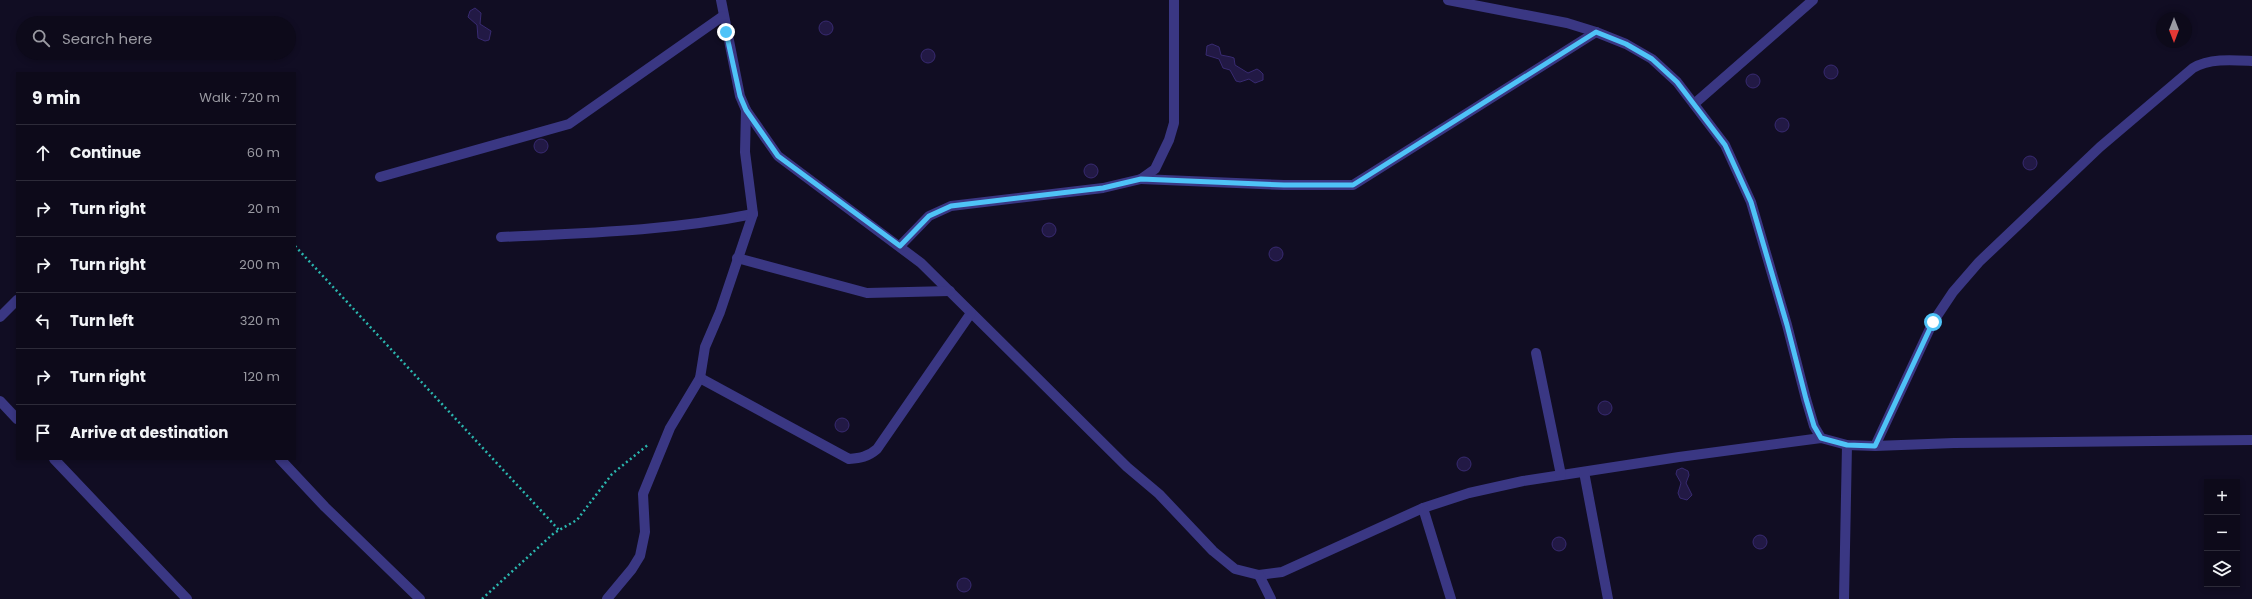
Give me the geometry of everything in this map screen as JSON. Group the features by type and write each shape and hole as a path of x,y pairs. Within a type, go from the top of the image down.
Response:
{"street":[{"path":"721,0 740,96 746,110 778,156 900,246 950,291 1127,467 1159,494 1213,551 1235,569 1259,576 1282,572 1423,508 1469,493 1561,475 1680,456 1821,438 1847,445 1875,446 1954,443 2252,440"},
{"path":"1141,179 1155,169 1169,140 1174,123 1174,0"},
{"path":"1448,0 1567,23 1596,32 1626,44 1652,59 1677,82 1725,145 1751,202 1787,325 1814,426 1821,438"},
{"path":"1694,104 1813,0"},
{"path":"380,177 569,124 724,16"},
{"path":"900,246 929,216 951,206 1103,188 1141,179 1284,185 1353,185 1596,32"},
{"path":"1875,446 1933,322 1953,292 1979,262 2100,147 2193,68 2200,64 2211,62 2252,61"},
{"path":"607,599 632,569 640,556 645,532 643,494 670,428 700,378 706,348 720,312 753,214 745,152 746,110"},
{"path":"501,237 629,232 710,222 753,214"},
{"path":"737,258 867,293 950,291"},
{"path":"0,317 16,301"},
{"path":"700,378 849,459 870,456 877,449 971,313"},
{"path":"1536,353 1561,475"},
{"path":"0,402 16,417"},
{"path":"1844,599 1847,445"},
{"path":"55,460 187,599"},
{"path":"281,460 325,507 420,599"},
{"path":"1584,472 1608,599"},
{"path":"1423,508 1451,599"},
{"path":"1259,576 1271,599"}],"path":[{"path":"296,247 559,530"},
{"path":"482,599 559,530 578,520 612,474 653,442"}],"building":[{"path":"475,8 481,13 480,24 491,31 489,40 485,41 478,38 477,25 468,17 470,11"},
{"path":"826,21 831,23 833,28 831,33 826,35 821,33 819,28 821,23"},
{"path":"1212,44 1219,47 1221,55 1234,58 1235,65 1248,73 1257,69 1260,71 1263,74 1263,80 1255,83 1249,79 1240,82 1236,81 1230,70 1223,68 1219,59 1206,55 1207,46"},
{"path":"928,49 933,51 935,56 933,61 928,63 923,61 921,56 923,51"},
{"path":"1831,65 1836,67 1838,72 1836,77 1831,79 1826,77 1824,72 1826,67"},
{"path":"1753,74 1758,76 1760,81 1758,86 1753,88 1748,86 1746,81 1748,76"},
{"path":"1782,118 1787,120 1789,125 1787,130 1782,132 1777,130 1775,125 1777,120"},
{"path":"541,139 546,141 548,146 546,151 541,153 536,151 534,146 536,141"},
{"path":"2030,156 2035,158 2037,163 2035,168 2030,170 2025,168 2023,163 2025,158"},
{"path":"1091,164 1096,166 1098,171 1096,176 1091,178 1086,176 1084,171 1086,166"},
{"path":"1049,223 1054,225 1056,230 1054,235 1049,237 1044,235 1042,230 1044,225"},
{"path":"1276,247 1281,249 1283,254 1281,259 1276,261 1271,259 1269,254 1271,249"},
{"path":"1605,401 1610,403 1612,408 1610,413 1605,415 1600,413 1598,408 1600,403"},
{"path":"842,418 847,420 849,425 847,430 842,432 837,430 835,425 837,420"},
{"path":"1464,457 1469,459 1471,464 1469,469 1464,471 1459,469 1457,464 1459,459"},
{"path":"1682,468 1688,471 1689,475 1686,483 1692,495 1687,500 1680,498 1678,493 1681,483 1676,474 1677,470"},
{"path":"1760,535 1765,537 1767,542 1765,547 1760,549 1755,547 1753,542 1755,537"},
{"path":"1559,537 1564,539 1566,544 1564,549 1559,551 1554,549 1552,544 1554,539"},
{"path":"964,578 969,580 971,585 969,590 964,592 959,590 957,585 959,580"}],"route":[{"path":"726,32 740,96 746,110 778,156 900,246 929,216 941,209 951,206 971,202 1103,188 1141,179 1284,185 1353,185 1596,32 1626,44 1652,59 1677,82 1725,145 1751,202 1787,325 1814,426 1821,438 1847,445 1875,446 1933,322"}]}
